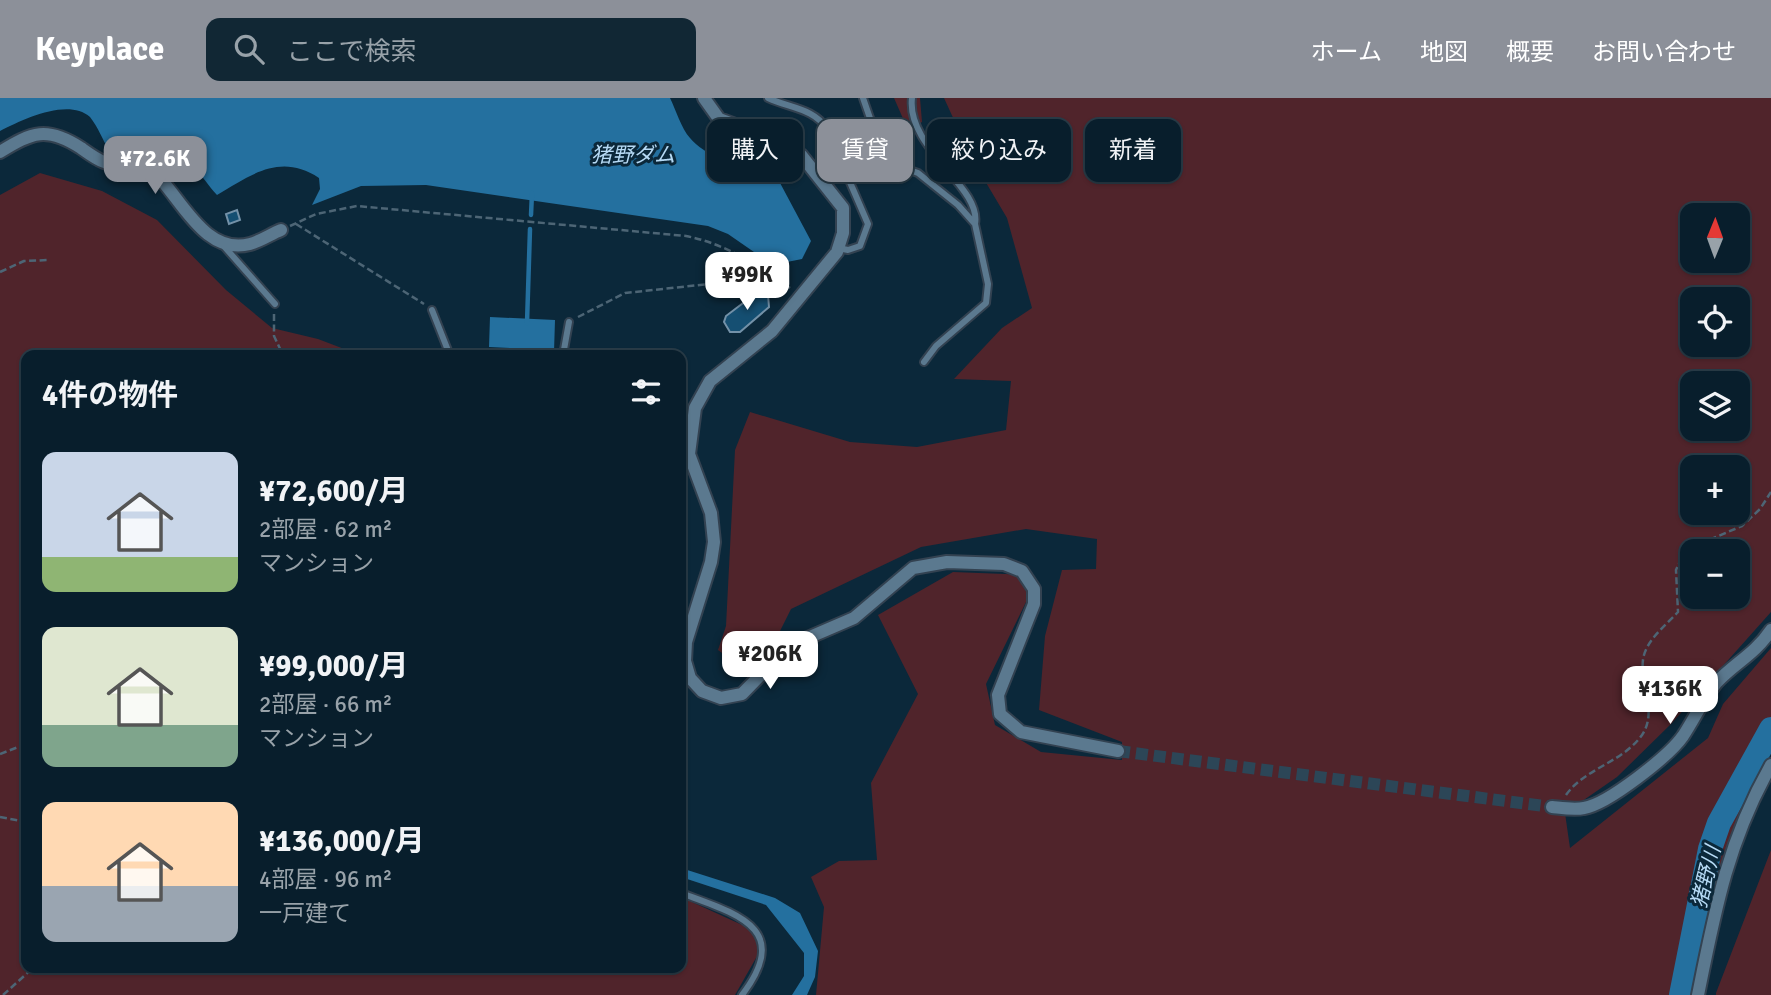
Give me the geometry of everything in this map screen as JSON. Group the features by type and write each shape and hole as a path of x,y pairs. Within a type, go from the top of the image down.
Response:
{"street":[{"path":"686,642 711,562 713,542 711,513 689,454 695,408 710,381 772,331 838,248 843,233 843,208 800,155 776,140 719,119 706,105 704,98"},
{"path":"0,152 37,133 69,140 103,162 143,167 163,180 206,233 220,243 251,244 281,230"},
{"path":"686,664 690,678 702,691 721,698 742,694 789,646 854,618 913,568 947,562 1004,564 1022,570 1034,589 1034,604 998,695 1000,714 1021,732 1118,751"},
{"path":"1558,808 1585,808 1602,801 1668,752 1683,735 1699,705 1719,680 1758,650 1771,630"},
{"path":"1698,995 1731,850 1746,809 1771,765"}],"lane":[{"path":"768,98 821,118 827,128 867,224 860,246 848,250 838,248"},
{"path":"863,98 881,150 904,168 918,173 958,205 975,224"},
{"path":"912,98 912,118 947,171 971,200 988,284 986,303 936,346 923,362"},
{"path":"220,243 275,304"},
{"path":"432,310 448,350"},
{"path":"564,350 569,322"},
{"path":"686,895 752,924 763,938 763,958 754,979 742,995"}],"path":[{"path":"281,230 316,214 357,206 686,236 725,248 774,276 799,295"},
{"path":"295,223 432,310"},
{"path":"0,272 24,261 49,260"},
{"path":"569,322 625,293 774,276"},
{"path":"275,304 274,336 281,350"},
{"path":"1558,808 1574,783 1616,761 1643,733 1649,709 1642,666 1650,643 1678,612 1676,570 1685,550 1742,526 1760,509 1771,492"},
{"path":"0,754 21,746"},
{"path":"0,817 21,821"},
{"path":"3,995 27,973"}],"shaded area":[{"path":"894,98 920,98 922,122 913,127 913,119 903,119"},
{"path":"944,98 1771,98 1771,612 1672,723 1617,777 1565,813 1570,848 1708,738 1723,704 1771,648 1771,734 1683,970 1681,995 816,995 824,907 811,877 839,861 877,860 871,783 918,694 878,615 953,572 1030,575 1029,596 986,684 995,725 1041,752 1122,760 1122,742 1039,710 1045,636 1062,570 1096,569 1097,539 1026,529 921,547 791,609 766,659 744,669 718,650 726,626 735,450 750,412 850,442 917,447 1006,430 1011,381 954,379 1002,328 1032,308 1007,218 986,182 1071,182 1071,119 954,119"},
{"path":"40,173 102,191 157,220 226,290 272,328 318,339 347,350 21,350 21,973 686,973 686,899 751,929 760,951 735,995 0,995 0,195"},
{"path":"1771,850 1771,995 1716,995 1716,993"}],"water":[{"name":"猪野ダム","path":"0,98 670,98 690,138 707,152 707,182 780,182 811,241 802,259 782,263 767,261 728,234 708,226 426,185 361,186 312,205 320,189 319,178 292,167 267,169 217,195 184,157 168,147 109,151 93,121 81,112 70,109 46,112 0,131"},
{"path":"490,317 555,320 554,350 489,347"},
{"path":"686,870 775,898 800,913 818,951 815,977 807,995 792,995 804,976 804,953 766,905 686,879"}],"building":[{"path":"237,210 240,220 229,224 226,214"},
{"path":"759,291 768,295 769,307 740,332 730,332 724,322 726,316"}],"waterway":[{"path":"531,215 532,193"},
{"path":"527,323 530,229"},
{"name":"猪野川","path":"1681,995 1710,849 1719,823 1771,729"}],"tunnel":[{"path":"1118,751 1552,807"}]}
